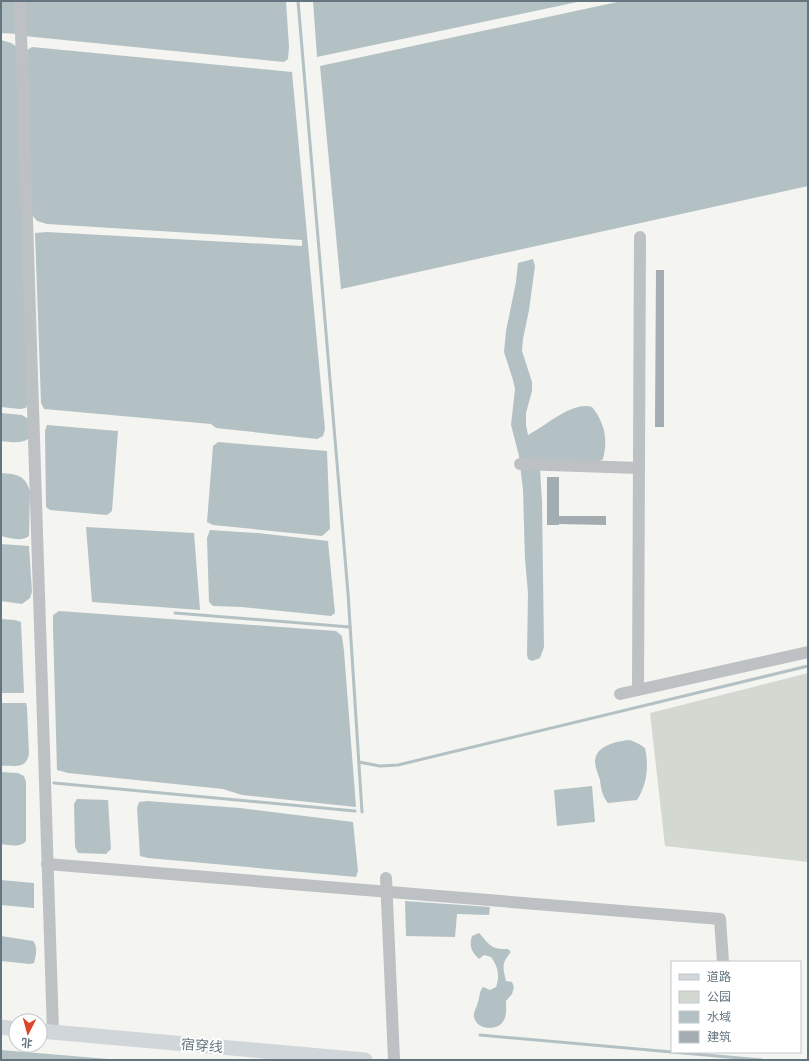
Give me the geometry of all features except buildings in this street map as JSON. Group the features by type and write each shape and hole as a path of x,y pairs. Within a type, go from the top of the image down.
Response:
{"main road":[{"name":"宿穿线","path":"48,1031 365,1060"}],"lane":[{"path":"20,1 47,864 47,1013"},
{"path":"638,690 640,237"},
{"path":"520,464 639,468"},
{"path":"620,694 808,652"},
{"path":"47,864 720,920 723,961"},
{"path":"386,878 394,1060"}],"green space":[{"path":"808,673 808,862 665,846 650,713"}],"water":[{"path":"1,1 17,1 18,34 1,33"},
{"path":"23,1 286,1 289,47 288,59 284,62 24,36"},
{"path":"313,1 582,1 317,57"},
{"path":"622,1 808,1 808,186 341,289 320,66"},
{"path":"1,40 11,43 17,47 28,401 26,408 20,409 1,407"},
{"path":"32,47 292,72 325,429 323,436 317,439 216,428 211,424 44,409 41,403 35,233 47,232 302,246 302,240 47,224 37,221 32,215 27,50"},
{"path":"533,259 535,266 522,351 532,382 532,391 526,413 528,435 559,415 568,411 584,406 592,407 603,425 605,445 603,459 600,461 540,468 542,502 544,647 540,658 532,661 528,659 527,655 528,593 525,559 523,490 519,456 511,425 515,389 504,352 506,331 516,282 518,263"},
{"path":"1,413 22,415 30,420 28,439 19,442 1,441"},
{"path":"47,425 118,431 112,511 107,515 50,510 46,507 45,431"},
{"path":"218,442 327,451 330,529 322,536 213,525 207,522 213,446"},
{"path":"1,473 20,476 26,482 30,491 29,536 26,538 15,539 1,536"},
{"path":"86,527 194,533 200,610 92,602"},
{"path":"210,530 258,533 328,541 335,613 331,616 242,607 213,606 209,602 207,538"},
{"path":"1,544 29,546 32,592 30,598 22,604 1,601"},
{"path":"59,611 336,631 342,636 344,651 356,807 242,795 223,789 68,773 57,770 53,615"},
{"path":"1,619 21,622 24,693 1,693"},
{"path":"1,703 26,703 29,754 25,762 19,766 1,766"},
{"path":"630,740 645,748 647,769 643,788 637,800 608,803 601,789 596,768 596,756 599,751 608,745 620,741"},
{"path":"1,772 18,773 24,776 26,782 26,841 21,845 15,846 1,844"},
{"path":"592,786 595,822 557,826 554,790"},
{"path":"77,799 108,800 111,849 106,854 78,853 75,847 74,804"},
{"path":"147,801 240,808 353,822 358,871 356,877 148,858 140,856 137,808 139,802"},
{"path":"1,880 34,883 34,908 1,905"},
{"path":"405,901 490,907 489,915 457,914 455,937 406,936"},
{"path":"479,933 491,946 508,949 511,952 504,963 504,969 506,981 512,982 514,987 512,994 506,1001 506,1013 504,1020 501,1024 493,1028 479,1025 474,1017 480,992 483,987 490,990 496,987 498,979 497,968 491,957 484,955 479,959 471,948 472,936"},
{"path":"1,936 33,941 36,948 34,963 30,964 1,961"},
{"path":"1,1050 8,1051 8,1053 37,1053 120,1060 1,1060"}],"waterway":[{"path":"298,1 348,593 362,812"},
{"path":"175,613 350,627"},
{"path":"359,762 380,766 398,765 808,666"},
{"path":"54,783 355,811"},
{"path":"480,1035 671,1052"},
{"path":"683,1053 762,1060"}]}
